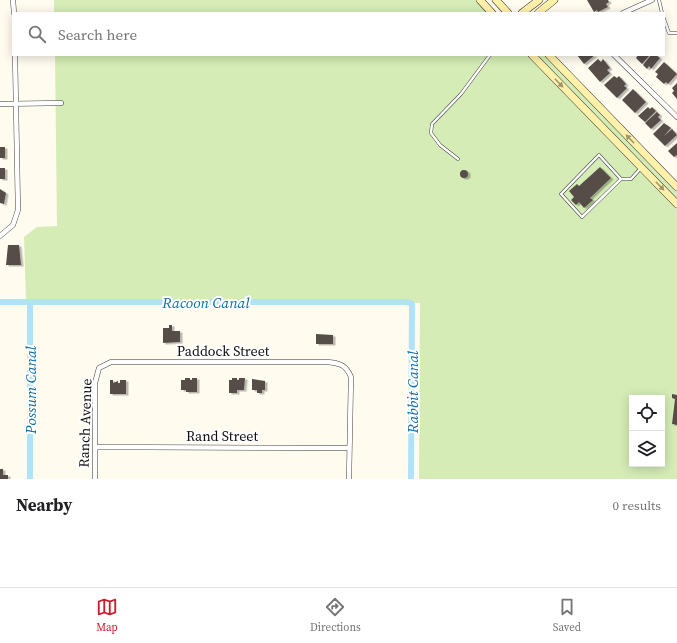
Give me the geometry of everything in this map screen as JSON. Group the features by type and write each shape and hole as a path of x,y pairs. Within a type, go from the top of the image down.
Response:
{"main road":[{"path":"480,0 491,12"},
{"path":"496,0 507,12"},
{"path":"523,12 538,0"},
{"path":"539,12 554,0"},
{"path":"533,56 677,204"},
{"path":"550,56 677,187"}],"street":[{"path":"14,0 14,12"},
{"path":"625,12 652,0"},
{"path":"0,236 13,225 18,210 15,56"},
{"path":"615,56 677,117"},
{"path":"0,104 61,103"},
{"name":"Paddock Street","path":"99,368 111,362 342,364 347,369 350,378 349,448"},
{"name":"Ranch Avenue","path":"95,479 95,383 99,368"},
{"name":"Rand Street","path":"95,447 349,448"},
{"path":"349,448 349,479"}],"lane":[{"path":"659,0 662,12"},
{"path":"665,22 668,33 677,33"},
{"path":"458,159 440,145 431,133 432,124 461,94 489,56"},
{"path":"621,179 599,155 561,194 582,217 621,179 631,179 641,167"}],"green space":[{"path":"54,0 475,0 486,12 54,12"},
{"path":"55,56 529,56 677,209 677,479 419,479 420,303 26,300 24,237 37,227 57,226"},
{"path":"538,56 545,56 677,191 677,199"}],"building":[{"path":"587,0 608,0 609,2 606,4 608,7 598,12 597,10 594,12"},
{"path":"578,56 594,56 584,64"},
{"path":"637,56 649,56 642,64 636,58"},
{"path":"650,56 657,56 660,58 651,69 649,66 647,69 643,65"},
{"path":"598,59 601,62 603,59 610,68 607,70 610,73 600,82 588,68"},
{"path":"664,62 677,74 668,84 666,82 664,84 656,77 658,74 655,72"},
{"path":"614,76 617,78 619,76 626,84 624,86 627,88 617,98 604,85"},
{"path":"677,83 677,99 672,93 674,91 672,88"},
{"path":"633,89 646,102 635,113 622,100"},
{"path":"648,107 650,109 652,107 656,111 645,122 638,116"},
{"path":"657,112 660,115 658,117 661,120 651,129 645,123"},
{"path":"664,123 671,128 664,136 672,129 677,135 665,146 653,134"},
{"path":"677,143 677,155 674,157 668,151"},
{"path":"0,147 5,147 5,158 0,158"},
{"path":"600,167 611,178 590,198 593,200 584,208 579,202 576,205 571,200 574,197 569,191 577,184 579,186"},
{"path":"0,168 5,168 5,179 0,179"},
{"path":"462,170 466,170 468,174 466,178 462,178 460,176 460,172"},
{"path":"0,189 6,193 4,204 0,203"},
{"path":"8,245 19,245 21,265 6,265"},
{"path":"169,325 172,325 172,331 180,331 180,342 163,343 163,328 169,328"},
{"path":"316,334 333,335 333,344 316,344"},
{"path":"185,378 190,378 190,380 192,380 192,378 197,378 197,392 186,392 186,390 181,390 181,380 185,380"},
{"path":"232,378 237,378 237,380 239,380 239,378 245,378 244,390 237,390 237,393 229,393 229,380 232,380"},
{"path":"252,379 265,381 265,390 262,390 262,393 257,393 257,390 252,390"},
{"path":"110,380 113,380 113,383 118,381 118,383 120,383 120,380 126,380 126,394 110,394"},
{"path":"672,394 677,395 677,425 672,424 675,399 672,398"},
{"path":"0,469 3,469 3,475 8,475 8,479 0,479"}],"waterway":[{"name":"Racoon Canal","path":"0,302 407,302 412,304 411,479"},
{"name":"Possum Canal","path":"30,302 30,479"}],"water label":[{"name":"Rabbit Canal","path":"412,392"}]}
